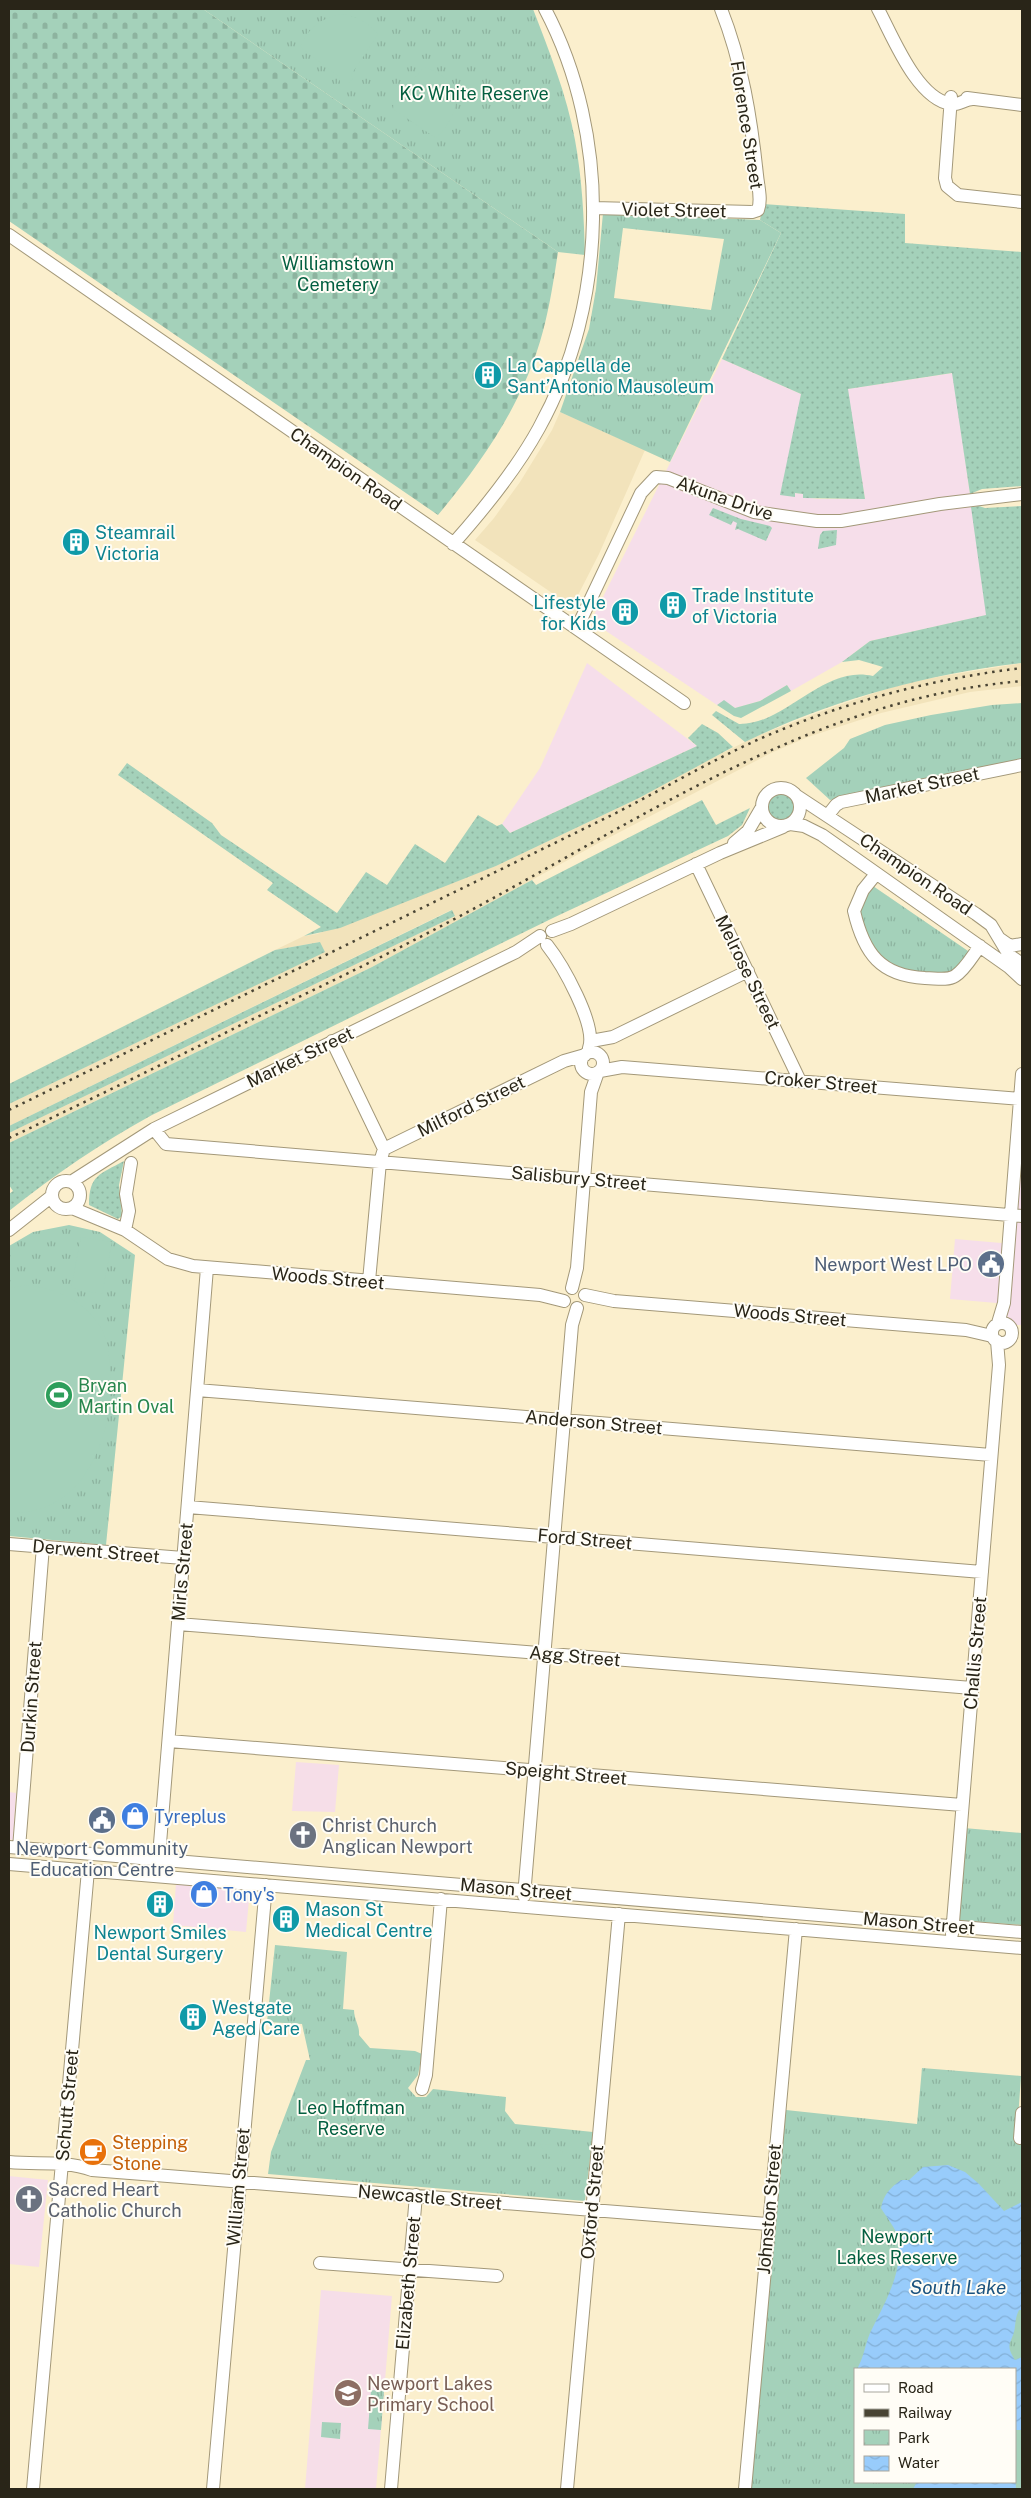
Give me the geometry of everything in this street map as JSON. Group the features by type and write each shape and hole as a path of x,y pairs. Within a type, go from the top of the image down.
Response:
{"street":[{"path":"454,544 505,482 539,429 565,372 578,332 588,285 594,208 590,162 580,107 559,42 545,9"},
{"name":"Florence Street","path":"721,9 742,73 750,121 759,204 755,212"},
{"path":"878,9 915,78 929,95 951,101 959,96 1022,105"},
{"path":"951,101 945,178 948,188 958,195 1022,202"},
{"name":"Violet Street","path":"594,208 755,212"},
{"name":"Champion Road","path":"9,235 684,703"},
{"name":"Akuna Drive","path":"578,628 641,493 656,477 668,478 754,512 817,521 841,521 940,504 1022,494"},
{"name":"Market Street","path":"828,815 836,805 844,801 1022,764"},
{"path":"775,789 789,790 797,796 800,812 787,825 774,825 767,820 762,806 766,795 775,789"},
{"name":"Champion Road","path":"797,796 976,914 990,925 1007,952 1022,964"},
{"name":"Market Street","path":"720,853 745,835 762,806"},
{"name":"Champion Road","path":"787,825 804,826 817,832 980,946 1022,980"},
{"name":"Market Street","path":"21,1222 72,1197 89,1171 99,1162 154,1129 516,952 548,939 571,924 720,853 787,825"},
{"name":"Melrose Street","path":"696,864 800,1081"},
{"path":"876,874 863,890 854,912 870,953 881,965 901,976 948,979 958,974 980,946"},
{"path":"523,1906 583,1178 591,1092 600,1064 595,1041 595,1030 587,1020 548,939"},
{"path":"1000,940 1010,946 1022,944"},
{"path":"591,1092 581,1061 595,1041 620,1034 748,971"},
{"path":"1022,972 1022,980"},
{"path":"332,1041 384,1149 380,1162 369,1282"},
{"path":"585,1055 594,1053 600,1064"},
{"name":"Milford Street","path":"384,1149 566,1059 585,1055"},
{"path":"558,1064 573,1064 591,1074 600,1064"},
{"name":"Croker Street","path":"600,1064 1021,1101"},
{"name":"Challis Street","path":"951,1941 999,1365 1006,1333 1004,1303 1017,1216 1022,1074"},
{"name":"Salisbury Street","path":"154,1129 166,1144 1017,1216"},
{"path":"125,1230 129,1211 126,1194 131,1163"},
{"name":"Market Street","path":"9,1230 52,1196 57,1184 72,1197"},
{"name":"Woods Street","path":"52,1196 72,1197 95,1217 125,1230 168,1259 180,1264 207,1268 1006,1333"},
{"name":"Mirls Street","path":"158,1876 207,1268"},
{"name":"Anderson Street","path":"197,1390 991,1454"},
{"name":"Ford Street","path":"188,1507 982,1572"},
{"name":"Derwent Street","path":"9,1544 184,1558"},
{"name":"Durkin Street","path":"14,1848 43,1546"},
{"name":"Agg Street","path":"178,1624 972,1688"},
{"name":"Speight Street","path":"169,1741 962,1805"},
{"name":"Mason Street","path":"14,1848 1022,1932"},
{"name":"Mason Street","path":"9,1864 1022,1948"},
{"name":"Schutt Street","path":"33,2489 88,1870"},
{"name":"William Street","path":"213,2489 266,1884"},
{"path":"422,2089 426,2075 441,1899"},
{"name":"Oxford Street","path":"566,2489 619,1914"},
{"name":"Johnston Street","path":"745,2489 796,1929"},
{"path":"1020,2138 1022,2113"},
{"name":"Newcastle Street","path":"9,2162 62,2167 75,2173 92,2170 768,2224"},
{"name":"Elizabeth Street","path":"391,2489 416,2196"},
{"path":"320,2263 496,2276"}],"shaded area":[{"path":"722,359 801,394 795,493 803,494 803,497 818,499 865,499 847,389 953,373 987,615 870,641 842,662 791,691 787,685 760,701 735,708 724,701 717,705 591,621"},
{"path":"560,412 645,450 599,554 574,603 565,602 475,540 494,518 520,482 552,430"},
{"path":"587,663 697,746 510,833 502,824 540,768"},
{"path":"1022,663 1022,686 970,692 881,713 808,737 771,753 595,845 372,967 9,1143 9,1133 455,916 451,910 9,1126 9,1104 199,1012 320,942 275,950 304,936 317,934 496,866 639,798 688,770 757,736 825,710 886,689 925,679"},
{"path":"1019,1172 1022,1172 1022,1325 1015,1325 1007,1319 1008,1304 950,1299 955,1239 1013,1244"},
{"path":"296,1762 339,1765 335,1812 292,1811"},
{"path":"9,1792 16,1793 13,1840 9,1839"},
{"path":"176,1883 250,1889 246,1932 173,1925"},
{"path":"9,2176 48,2180 39,2267 9,2264"},
{"name":"Newport Lakes Primary School","path":"321,2290 392,2296 376,2489 305,2489"}],"green space":[{"name":"Williamstown Cemetery","path":"9,9 203,9 558,252 552,292 545,321 535,357 525,381 501,429 471,473 438,515 9,221"},
{"name":"KC White Reserve","path":"203,9 533,9 557,73 572,123 581,183 585,255 558,252"},
{"path":"343,14 362,21 378,34 351,75 353,78 349,83 340,82 339,77 300,47 312,28 317,24 328,18"},
{"path":"424,67 447,80 453,88 456,97 452,117 436,138 393,109 394,100 398,98"},
{"path":"763,204 905,214 905,243 1022,252 1022,486 982,489 970,494 952,373 848,389 865,499 803,498 803,494 795,493 795,497 780,495 801,394 722,359 781,233 760,220"},
{"path":"603,213 760,220 781,233 670,462 560,412 589,329 596,289","holes":["623,228 724,239 711,310 614,298"]},
{"path":"979,506 985,508 1022,506 1022,663 951,674 880,691 811,713 745,742 712,715 716,711 739,724 756,722 773,715 821,686 838,679 855,675 873,676 883,667 859,660 842,662 870,641 986,615 971,507"},
{"path":"713,508 741,519 770,526 772,528 766,541 738,529 735,530 737,523 733,521 731,525 709,515"},
{"path":"837,530 836,545 818,549 820,535 823,531"},
{"path":"787,685 791,691 741,718 734,716 717,705 724,700 735,708 760,701"},
{"path":"1022,703 1022,759 830,800 806,778 844,748 850,739 885,725 992,705"},
{"path":"702,724 718,733 733,747 639,798 496,866 340,928 304,936 321,927 267,890 273,883 118,775 127,763 212,823 221,835 337,913 366,872 387,885 415,844 445,863 478,815 497,826 502,824 510,833 697,746 688,738"},
{"path":"781,793 792,797 796,808 792,819 781,823 770,819 766,808 770,797"},
{"path":"702,800 716,825 750,808 742,825 728,836 555,917 152,1115 78,1160 9,1211 9,1194 13,1191 9,1185 9,1143 372,967 532,880 536,885"},
{"path":"873,886 971,953 952,975 905,974 881,961 860,921 860,908"},
{"path":"452,910 455,916 9,1133 9,1126"},
{"path":"320,942 325,952 9,1104 9,1084 275,950"},
{"path":"124,1161 119,1185 122,1216 118,1219 89,1205 90,1195 94,1181 102,1173"},
{"name":"Bryan Martin Oval","path":"69,1225 100,1232 135,1255 106,1545 9,1536 9,1246 33,1232"},
{"path":"81,1237 112,1242 102,1294 71,1288"},
{"name":"Bryan Martin Oval","path":"27,1285 60,1293 70,1298 88,1311 95,1320 104,1334 107,1344 110,1396 107,1421 100,1445 90,1467 75,1486 57,1501 35,1510 9,1513 9,1288"},
{"path":"964,1828 1022,1833 1022,1925 955,1920"},
{"name":"Leo Hoffman Reserve","path":"275,1945 347,1952 343,2009 354,2010 359,2035 370,2048 415,2051 422,2054 418,2075 408,2088 416,2097 426,2097 433,2089 506,2097 505,2111 515,2124 593,2132 585,2201 268,2174 271,2152 306,2060 310,2060 302,2024 267,2022"},
{"name":"Newport Lakes Reserve","path":"922,2068 1021,2076 1017,2134 1022,2135 1022,2489 750,2489 786,2110 917,2124"},
{"path":"539,2144 557,2145 563,2153 561,2171"},
{"path":"371,2390 384,2391 381,2430 368,2429"},
{"path":"322,2422 341,2423 340,2439 321,2437"}],"water":[{"name":"South Lake","path":"948,2165 965,2172 1004,2211 1022,2202 1022,2310 1019,2310 1017,2314 1009,2346 1015,2360 1022,2357 1022,2430 1016,2430 1016,2368 857,2368 870,2333 892,2287 898,2263 897,2234 881,2208 888,2192 897,2183 901,2180 909,2180 923,2167"},
{"path":"916,2483 1016,2483 1016,2489 913,2489"}],"railway":[{"path":"9,1110 616,813 702,767 787,727 886,694 953,679 1022,668"},
{"path":"9,1138 410,942 731,769 800,738 872,712 945,692 1022,681"}],"place":[{"name":"La Cappella de Sant’Antonio Mausoleum","path":"488,375"},
{"name":"Steamrail Victoria","path":"76,542"},
{"name":"Trade Institute of Victoria","path":"673,605"},
{"name":"Lifestyle for Kids","path":"625,612"},
{"name":"Newport West LPO","path":"991,1264"},
{"name":"Bryan Martin Oval","path":"59,1395"},
{"name":"Tyreplus","path":"135,1816"},
{"name":"Newport Community Education Centre","path":"102,1820"},
{"name":"Christ Church Anglican Newport","path":"303,1835"},
{"name":"Tony's","path":"204,1894"},
{"name":"Newport Smiles Dental Surgery","path":"160,1904"},
{"name":"Mason St Medical Centre","path":"286,1919"},
{"name":"Westgate Aged Care","path":"193,2017"},
{"name":"Stepping Stone","path":"93,2152"},
{"name":"Sacred Heart Catholic Church","path":"29,2199"},
{"name":"Newport Lakes Primary School","path":"348,2393"}]}
